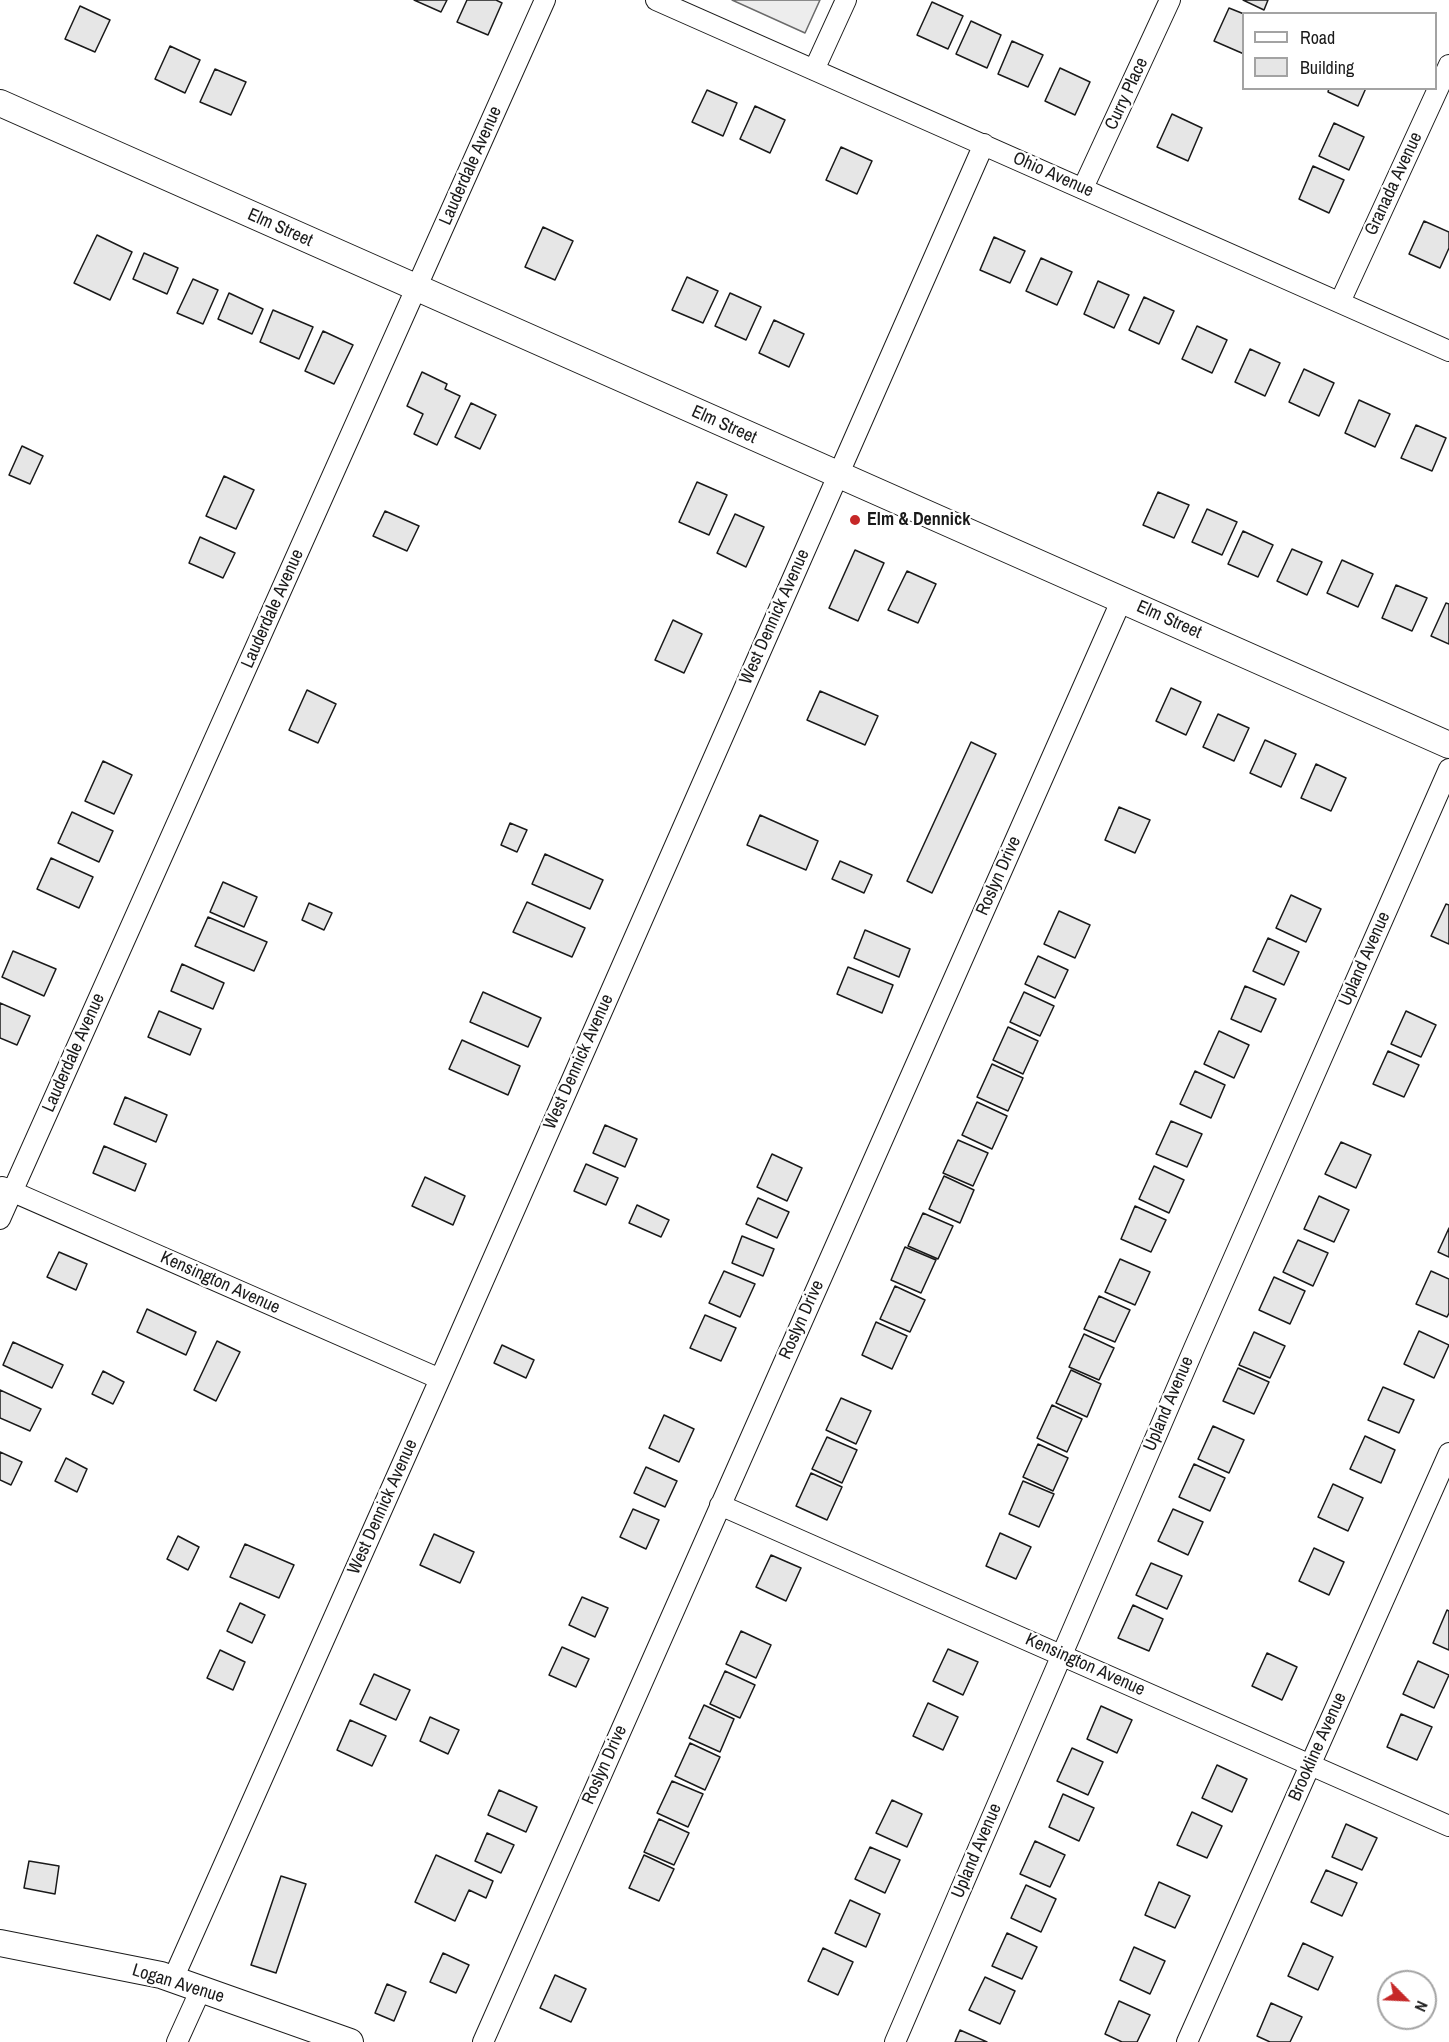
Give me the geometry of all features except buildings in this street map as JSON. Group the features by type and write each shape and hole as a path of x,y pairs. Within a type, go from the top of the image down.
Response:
{"street":[{"name":"Lauderdale Avenue","path":"0,1219 6,1189 417,289 545,0"},
{"name":"Ohio Avenue","path":"656,0 1449,351"},
{"path":"814,70 846,0"},
{"name":"Curry Place","path":"1083,188 1170,0"},
{"name":"Granada Avenue","path":"1340,302 1449,65"},
{"name":"Elm Street","path":"1,105 1449,745"},
{"name":"West Dennick Avenue","path":"173,1979 984,144"},
{"name":"Roslyn Drive","path":"483,2042 1122,599"},
{"name":"Upland Avenue","path":"895,2042 1195,1346 1449,769"},
{"name":"Kensington Avenue","path":"6,1189 440,1379"},
{"name":"Brookline Avenue","path":"1187,2042 1449,1453"},
{"name":"Kensington Avenue","path":"720,1504 1449,1826"},
{"name":"Logan Avenue","path":"0,1943 161,1975 351,2042"},
{"path":"177,2042 201,1989"}],"shaded area":[{"path":"732,0 820,0 805,33"}],"place":[{"name":"Elm & Dennick","path":"855,520"}]}
